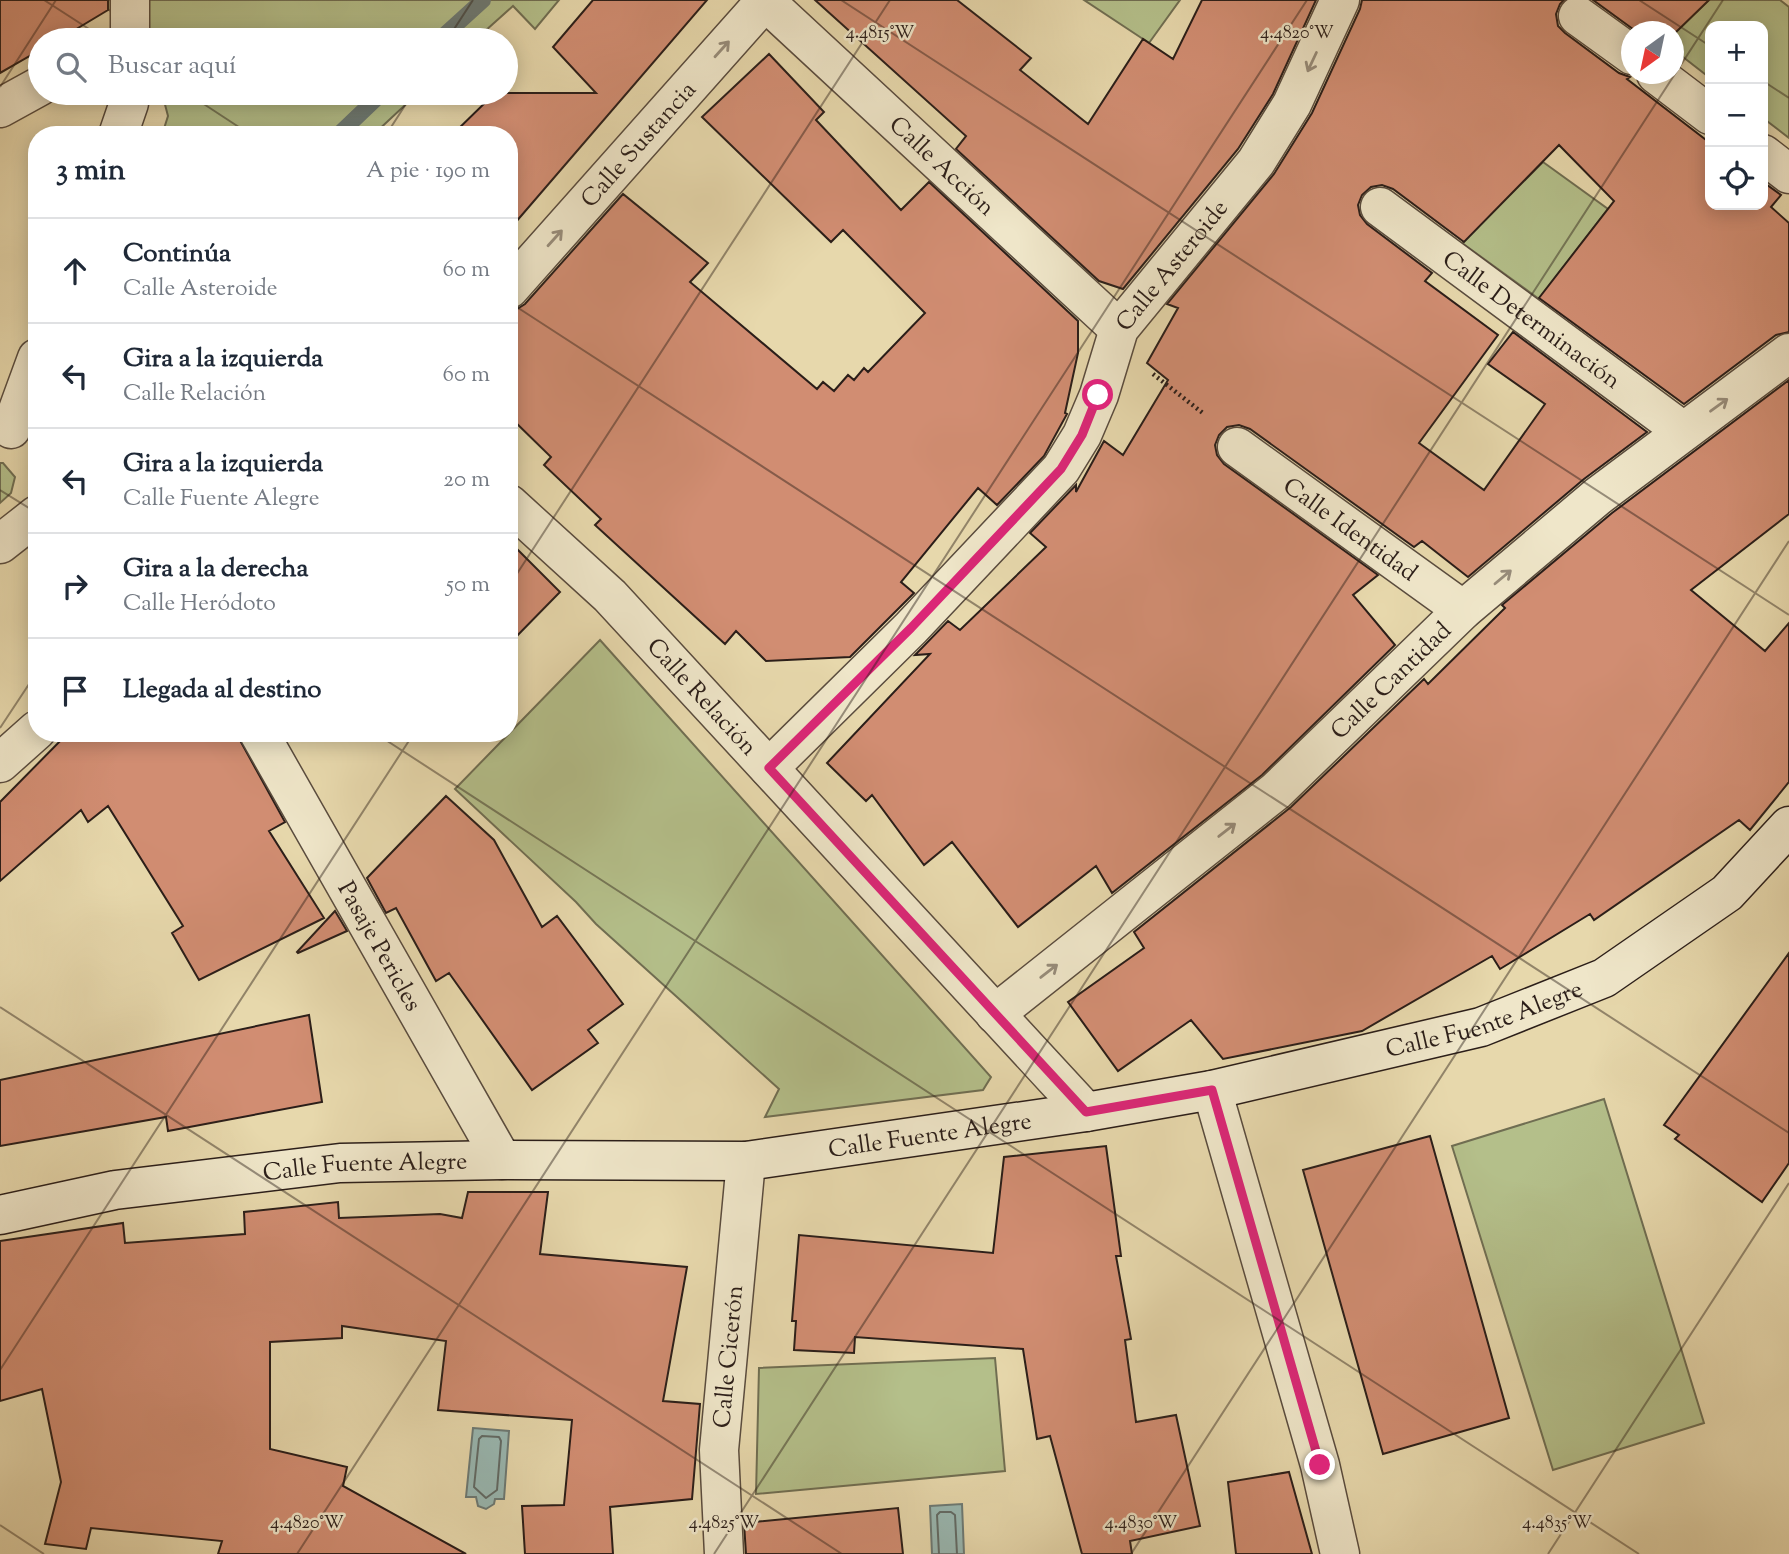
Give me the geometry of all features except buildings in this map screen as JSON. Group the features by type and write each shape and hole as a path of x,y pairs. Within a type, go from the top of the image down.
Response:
{"street":[{"path":"130,0 130,28"},
{"name":"Calle Asteroide","path":"769,768 911,628 1061,469 1082,435 1119,329 1256,162 1292,104 1340,0"},
{"name":"Calle Acción","path":"765,1 1119,329"},
{"name":"Calle Sustancia","path":"518,279 765,1"},
{"path":"1578,16 1621,47"},
{"path":"1669,84 1705,111"},
{"path":"0,107 28,92"},
{"path":"1768,158 1789,174"},
{"name":"Calle Determinación","path":"1380,207 1683,431"},
{"name":"Calle Cantidad","path":"995,1014 1276,791 1463,610 1598,496 1789,353"},
{"path":"16,431 28,389"},
{"name":"Calle Identidad","path":"1237,447 1463,610"},
{"name":"Calle Relación","path":"518,512 610,596 1086,1112"},
{"path":"0,544 28,522"},
{"path":"0,763 28,738"},
{"name":"Pasaje Pericles","path":"264,742 502,1160"},
{"name":"Calle Fuente Alegre","path":"0,1215 115,1190 340,1163 502,1160 746,1161 1086,1112 1212,1090 1481,1027 1604,978 1727,893 1789,826"},
{"path":"1212,1090 1320,1465 1340,1554"},
{"name":"Calle Cicerón","path":"724,1554 719,1451 746,1161"}],"path":[{"path":"1119,329 1144,367 1227,433 1237,447"}],"green space":[{"path":"96,0 559,0 535,29 513,6 488,28 131,28"},
{"path":"1084,0 1180,0 1149,43"},
{"path":"1709,0 1780,0 1789,7 1789,138 1768,122 1768,21 1705,21 1705,74 1684,58 1684,24"},
{"path":"165,105 405,105 383,126 165,126 168,116"},
{"path":"1543,162 1608,209 1539,299 1462,243"},
{"path":"0,463 15,477 11,493 0,503"},
{"path":"600,640 991,1077 983,1090 765,1117 779,1089 596,924 455,789 501,742 518,742 518,724"},
{"path":"1604,1099 1704,1423 1553,1470 1452,1146"},
{"path":"995,1358 1005,1471 756,1494 759,1368"}],"water":[{"path":"473,1428 509,1431 504,1499 495,1499 494,1504 486,1509 478,1506 476,1497 466,1497"},
{"path":"962,1504 964,1554 932,1554 930,1506"}],"waterway":[{"path":"452,28 483,0"},
{"path":"347,126 369,105"}],"route":[{"path":"1098,395 1082,435 1061,469 911,628 769,768 1086,1112 1212,1090 1320,1465"}]}
